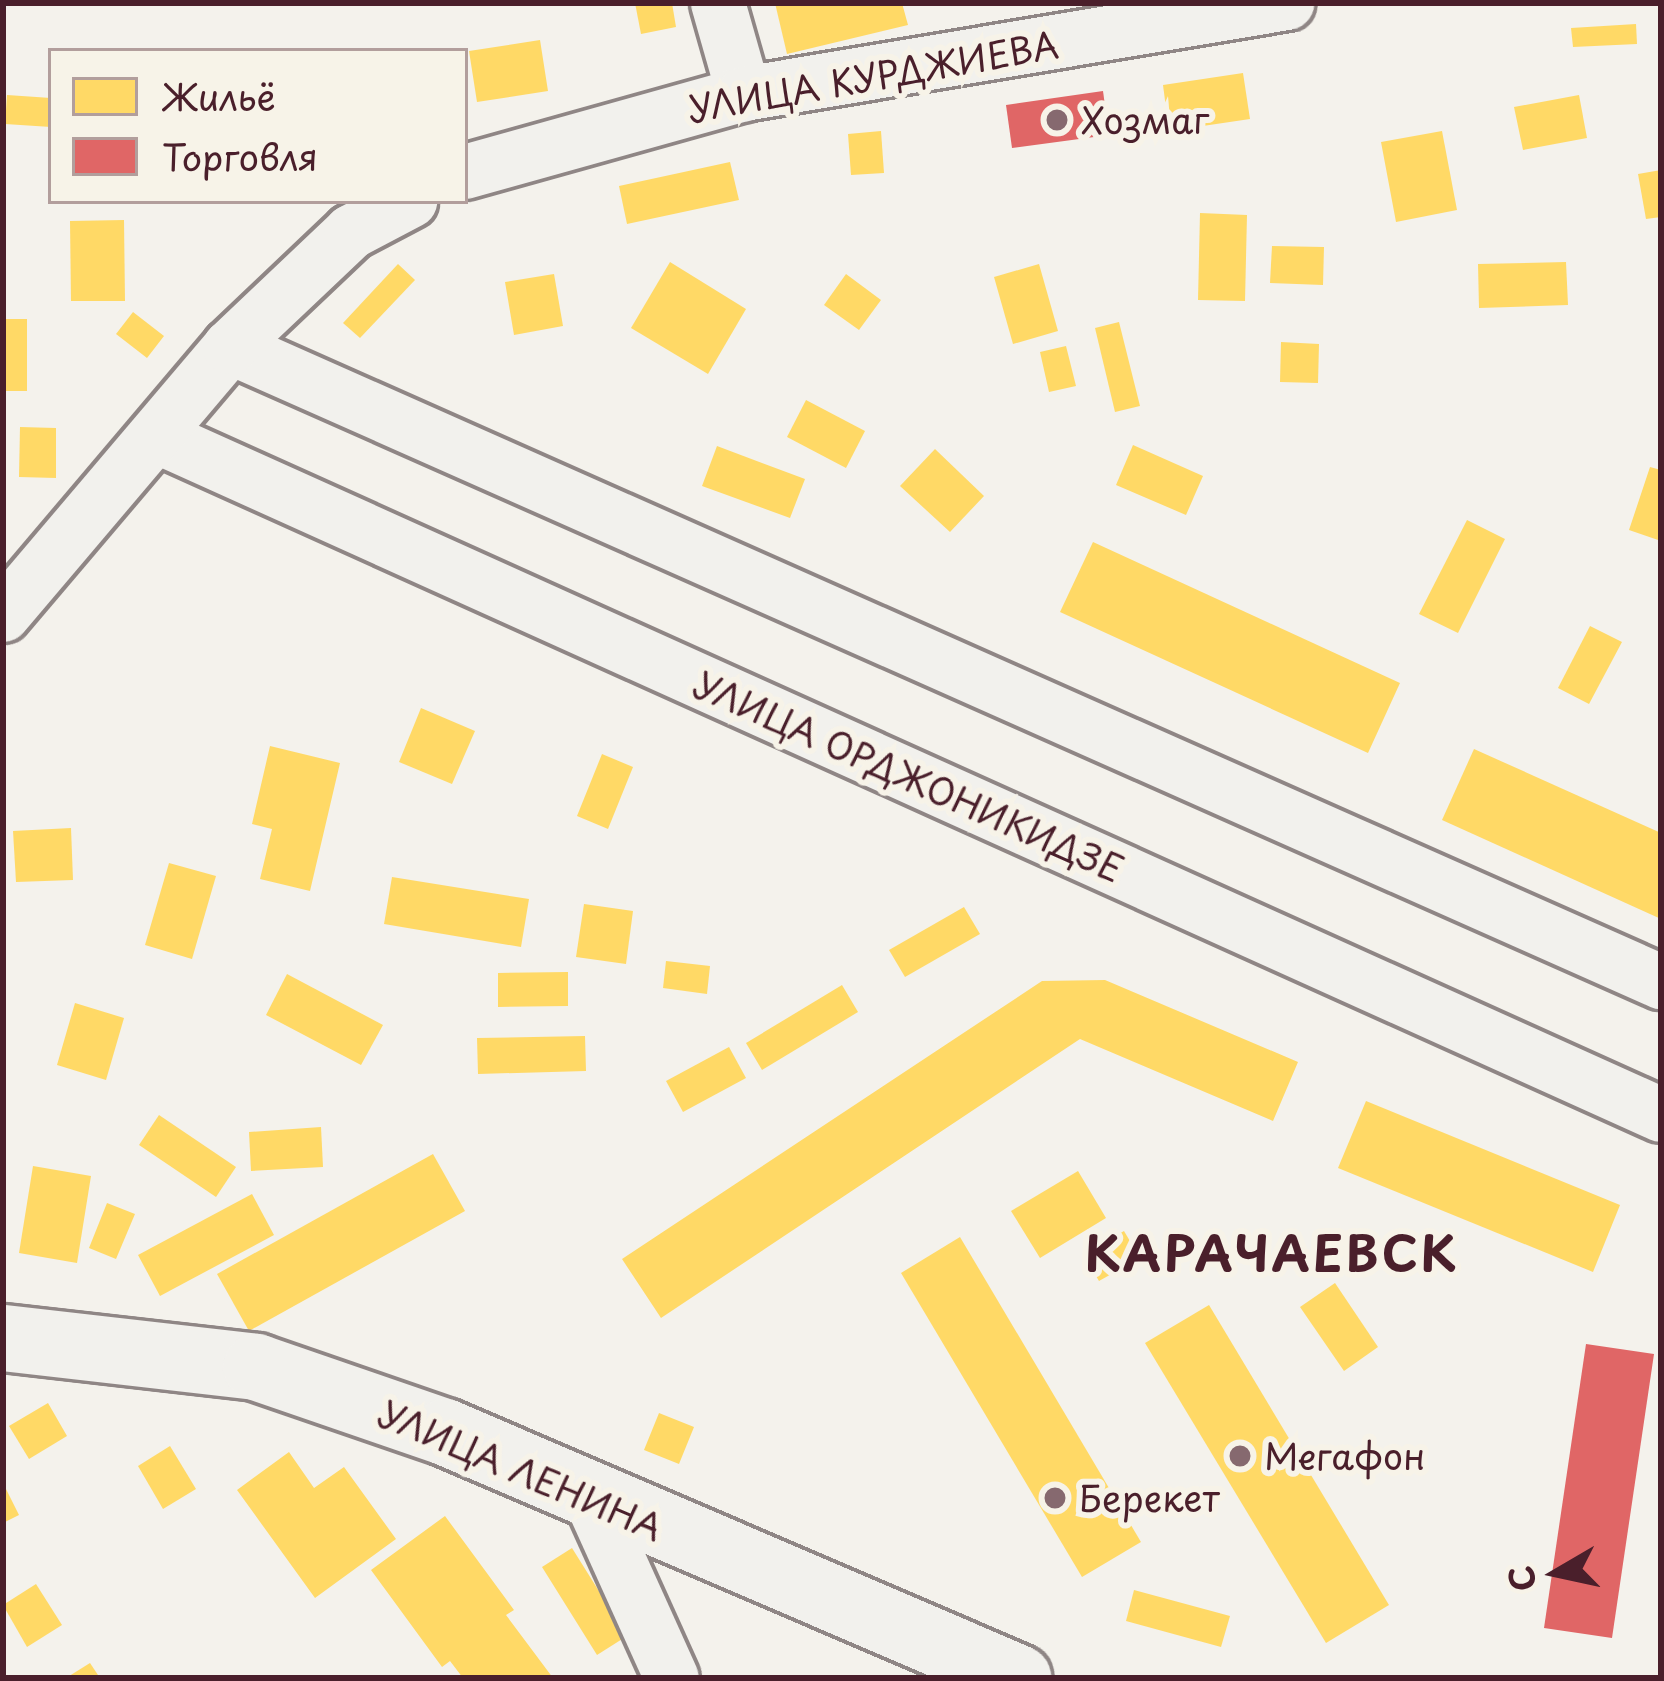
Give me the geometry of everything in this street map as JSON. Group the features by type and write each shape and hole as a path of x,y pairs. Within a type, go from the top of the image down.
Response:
{"main road":[{"name":"УЛИЦА ЛЕНИНА","path":"3,1337 256,1367 445,1432 590,1499 1018,1678"}],"street":[{"path":"718,3 744,94"},
{"name":"УЛИЦА КУРДЖИЕВА","path":"468,171 744,94 1287,3"},
{"path":"3,615 230,347 340,243 405,204"},
{"path":"230,347 1661,982"},
{"name":"УЛИЦА ОРДЖОНИКИДЗЕ","path":"156,436 1661,1115"},
{"path":"590,1499 672,1678"}],"building: Жильё":[{"path":"635,3 672,3 676,27 641,34"},
{"path":"775,3 902,3 908,25 787,54"},
{"path":"1636,24 1637,44 1573,47 1571,28"},
{"path":"540,40 548,91 477,102 469,51"},
{"path":"1243,73 1250,119 1169,131 1163,85"},
{"path":"7,95 48,98 48,127 5,124"},
{"path":"1579,95 1587,138 1523,150 1514,107"},
{"path":"881,131 884,173 851,175 848,134"},
{"path":"1442,131 1457,210 1396,222 1381,142"},
{"path":"730,162 739,200 627,224 619,186"},
{"path":"1661,170 1661,217 1646,219 1638,174"},
{"path":"1200,213 1247,215 1245,301 1198,300"},
{"path":"124,220 125,301 71,301 70,221"},
{"path":"1272,246 1324,247 1323,285 1270,283"},
{"path":"670,262 746,309 708,374 631,328"},
{"path":"1566,262 1568,305 1479,308 1478,264"},
{"path":"398,264 415,280 360,338 343,323"},
{"path":"1039,264 1058,331 1013,344 994,277"},
{"path":"554,274 563,326 514,335 505,282"},
{"path":"846,274 881,300 859,330 824,305"},
{"path":"133,312 164,336 147,358 116,334"},
{"path":"3,319 27,319 27,391 3,391"},
{"path":"1119,322 1140,406 1115,412 1095,328"},
{"path":"1281,342 1319,344 1318,383 1280,382"},
{"path":"1066,346 1076,386 1049,392 1040,352"},
{"path":"806,400 865,431 846,468 787,437"},
{"path":"20,427 56,428 56,478 19,477"},
{"path":"1133,445 1203,476 1186,515 1116,485"},
{"path":"717,446 805,479 790,518 702,486"},
{"path":"935,449 984,496 950,532 900,486"},
{"path":"1650,467 1661,470 1661,541 1629,530"},
{"path":"1467,520 1505,539 1458,633 1419,614"},
{"path":"1093,542 1400,683 1368,753 1060,612"},
{"path":"1590,626 1622,642 1589,704 1558,688"},
{"path":"421,708 475,731 452,784 399,762"},
{"path":"270,746 340,763 310,891 260,879 272,829 252,824"},
{"path":"1474,749 1661,833 1661,919 1442,820"},
{"path":"602,754 633,767 608,829 577,816"},
{"path":"71,828 73,880 16,882 13,831"},
{"path":"169,863 216,876 192,959 145,945"},
{"path":"392,877 529,899 521,947 384,924"},
{"path":"584,904 633,911 626,964 576,957"},
{"path":"964,907 980,934 905,977 889,950"},
{"path":"666,961 710,966 707,994 663,988"},
{"path":"568,972 568,1006 498,1007 498,973"},
{"path":"287,974 383,1025 361,1065 266,1015"},
{"path":"1105,980 1298,1062 1273,1121 1080,1039 661,1318 622,1259 1042,981"},
{"path":"842,985 858,1012 762,1070 746,1043"},
{"path":"75,1003 124,1018 106,1080 57,1065"},
{"path":"585,1036 586,1071 478,1074 477,1038"},
{"path":"729,1047 746,1078 683,1112 666,1081"},
{"path":"1366,1101 1620,1205 1593,1272 1338,1168"},
{"path":"159,1115 236,1167 216,1197 139,1145"},
{"path":"321,1127 323,1167 251,1171 249,1132"},
{"path":"433,1154 465,1211 249,1331 217,1274"},
{"path":"33,1166 91,1176 77,1263 19,1253"},
{"path":"1078,1171 1106,1218 1040,1258 1011,1211"},
{"path":"252,1194 274,1235 160,1296 138,1255"},
{"path":"107,1203 135,1214 116,1259 89,1248"},
{"path":"1124,1231 1140,1258 1099,1281 1083,1254"},
{"path":"960,1237 1141,1542 1082,1577 901,1273"},
{"path":"1335,1283 1378,1347 1344,1371 1300,1307"},
{"path":"1209,1305 1389,1605 1326,1643 1145,1343"},
{"path":"48,1403 67,1436 29,1459 9,1426"},
{"path":"659,1413 694,1427 679,1464 644,1450"},
{"path":"170,1446 196,1489 163,1509 138,1466"},
{"path":"289,1452 314,1488 344,1467 396,1539 315,1598 237,1490"},
{"path":"3,1483 19,1515 3,1523"},
{"path":"445,1516 514,1610 506,1615 553,1678 463,1678 450,1661 442,1667 371,1570"},
{"path":"572,1548 627,1636 597,1655 542,1567"},
{"path":"36,1584 62,1625 27,1647 3,1605"},
{"path":"1134,1590 1230,1616 1221,1647 1126,1621"},
{"path":"90,1663 100,1678 66,1678"}],"building: Торговля":[{"name":"Хозмаг","path":"1103,91 1109,135 1012,148 1006,105"},
{"path":"1586,1344 1654,1354 1612,1638 1544,1628"}],"place":[{"name":"Хозмаг","path":"1057,120"},
{"name":"Мегафон","path":"1240,1456"},
{"name":"Берекет","path":"1055,1498"}],"district":[{"name":"КАРАЧАЕВСК","path":"1272,1253"}]}
